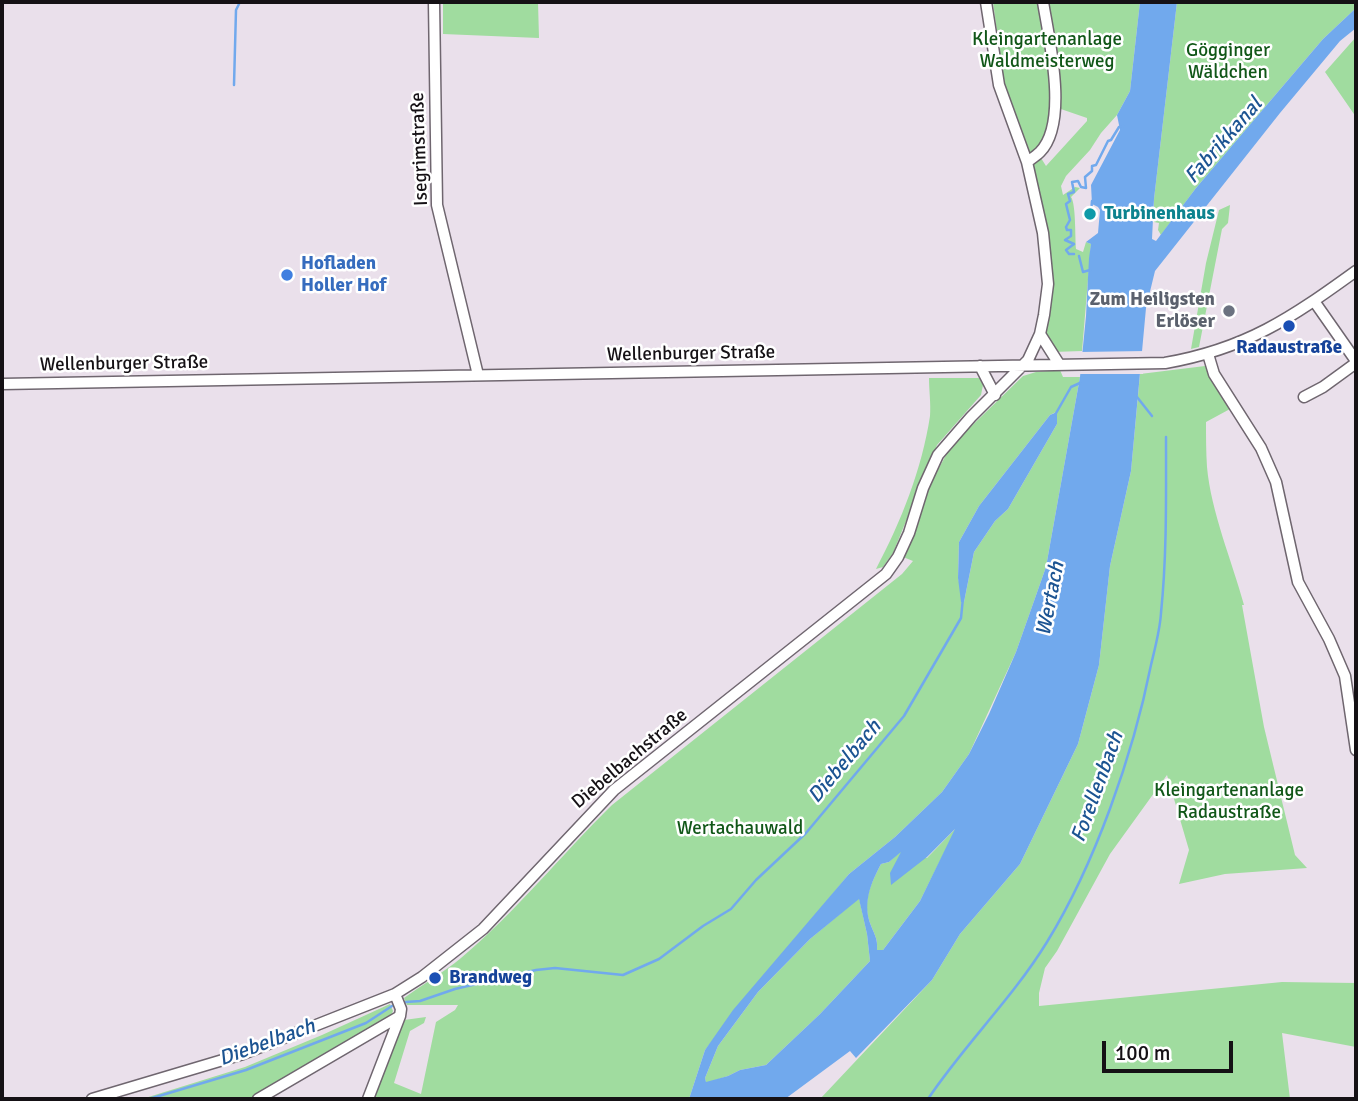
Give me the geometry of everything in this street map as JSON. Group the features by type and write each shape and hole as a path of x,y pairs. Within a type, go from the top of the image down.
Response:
{"street":[{"name":"Isegrimstraße","path":"434,2 437,205 478,375"},
{"name":"Diebelbachstraße","path":"92,1099 243,1054 395,993 441,964 483,929 614,790 886,574 898,557 909,533 923,488 938,455 971,417 1023,365 1031,355 1040,334 1048,284 1043,233 1027,162 999,85 986,2"},
{"path":"1027,162 1042,151 1054,119 1054,90 1043,2"},
{"name":"Wellenburger Straße","path":"2,384 1153,363 1208,354 1264,333 1356,271"},
{"path":"1304,397 1323,387 1356,362 1314,301"},
{"path":"1040,334 1059,364"},
{"path":"1208,354 1214,373 1261,449 1276,483 1298,582 1329,639 1345,676 1356,750"},
{"path":"980,366 995,395"},
{"path":"368,1099 400,1016 401,1009 395,993"},
{"path":"258,1099 400,1016"}],"green space":[{"path":"443,2 538,2 539,38 443,34"},
{"name":"Kleingartenanlage Waldmeisterweg","path":"993,2 1140,2 1130,91 1117,115 1066,176 1061,186 1063,195 1075,187 1080,188 1071,197 1075,213 1076,249 1083,252 1086,242 1091,244 1082,351 1053,352 1044,336 1049,315 1032,164 1041,158 1046,166 1087,118 1055,107 1043,143 1027,155 1004,85"},
{"name":"Gögginger Wäldchen","path":"1177,2 1356,2 1356,8 1323,39 1196,188 1161,235 1158,230 1159,223 1154,222 1154,199"},
{"path":"1356,37 1356,117 1325,72"},
{"path":"1230,205 1228,223 1222,229 1199,347 1191,349 1206,263 1219,210"},
{"name":"Kleingartenanlage Radaustraße","path":"1205,366 1230,409 1206,422 1209,484 1244,605 1264,727 1295,855 1307,868 1225,874 1179,884 1189,850 1167,775 1110,854 1045,968 1039,1006 1282,982 1356,983 1356,1047 1282,1033 1290,1099 820,1099 932,980 960,934 1020,864 1078,744 1099,665 1110,566 1131,471 1140,374"},
{"name":"Wertachauwald","path":"1060,370 1063,377 1080,377 1046,567 1016,652 969,754 942,792 895,837 849,874 705,1050 689,1099 374,1099 404,1020 426,1017 424,1023 410,1031 394,1083 421,1094 436,1022 455,1010 458,1005 407,1005 404,998 454,963 481,940 520,903 612,805 902,574 913,561 903,557 928,488 951,446 1023,376","holes":["1056,412 1057,424 1008,509 995,521 974,552 964,602 958,578 959,542 979,506 1050,415"]},
{"path":"929,378 979,378 983,385 981,395 937,445 893,553 883,567 876,569 902,514 922,456 930,416"},
{"path":"957,827 920,901 883,950 877,950 867,900 881,864 889,862 902,850 927,858"},
{"path":"859,898 870,961 820,1014 766,1065 740,1070 706,1083 705,1078 718,1046 758,992 810,939"},
{"path":"390,1004 393,1011 389,1020 252,1099 142,1099 245,1067"}],"water":[{"name":"Wertach","path":"1140,2 1177,2 1154,199 1152,239 1156,241 1196,188 1323,39 1356,8 1356,28 1340,41 1280,113 1155,271 1146,308 1131,471 1110,566 1099,665 1078,744 1020,864 960,934 932,980 856,1058 850,1051 785,1099 689,1099 705,1050 733,1010 849,874 895,837 942,792 969,754 989,714 1016,652 1046,567 1080,377 1091,244 1086,242 1098,233 1100,210 1092,204 1091,185 1120,130 1117,115 1130,91","holes":["955,829 920,901 883,950 877,950 867,908 871,885 881,864 889,862 901,852 890,873 891,885 927,857","859,899 870,961 820,1014 766,1065 740,1070 706,1082 705,1078 718,1046 758,992 810,939"]},
{"path":"1057,412 1057,424 1008,509 995,521 974,552 964,602 961,602 958,578 959,542 979,506 1050,415"}],"pier":[{"path":"1146,351 1143,374 1077,374 1079,352"}],"waterway":[{"path":"234,85 236,10 240,2"},
{"path":"1074,254 1069,254 1066,250 1074,244 1065,240 1071,236 1071,230 1066,227 1070,220 1066,204 1070,201 1068,194 1074,192 1072,182 1078,181 1081,187 1086,188 1085,177 1092,171 1092,166 1096,165 1108,141 1119,127 1123,126"},
{"path":"1091,212 1092,201"},
{"path":"1079,256 1083,272 1090,270"},
{"name":"Diebelbach","path":"1055,415 1071,387 1080,383"},
{"name":"Forellenbach","path":"1137,397 1152,416"},
{"name":"Forellenbach","path":"928,1099 1019,983 1047,942 1081,878 1123,772 1160,626 1165,547 1166,437"},
{"name":"Diebelbach","path":"406,1002 420,1001 455,989 536,970 555,968 623,975 659,959 731,909 756,880 806,833 904,716 961,618 963,598"},
{"name":"Diebelbach","path":"149,1099 246,1070 366,1023 392,1006"}],"place":[{"name":"Turbinenhaus","path":"1090,214"},
{"name":"Hofladen Holler Hof","path":"287,275"},
{"name":"Zum Heiligsten Erlöser","path":"1229,311"},
{"name":"Radaustraße","path":"1289,326"},
{"name":"Brandweg","path":"435,978"}],"water label":[{"name":"Fabrikkanal","path":"1224,141"}]}
